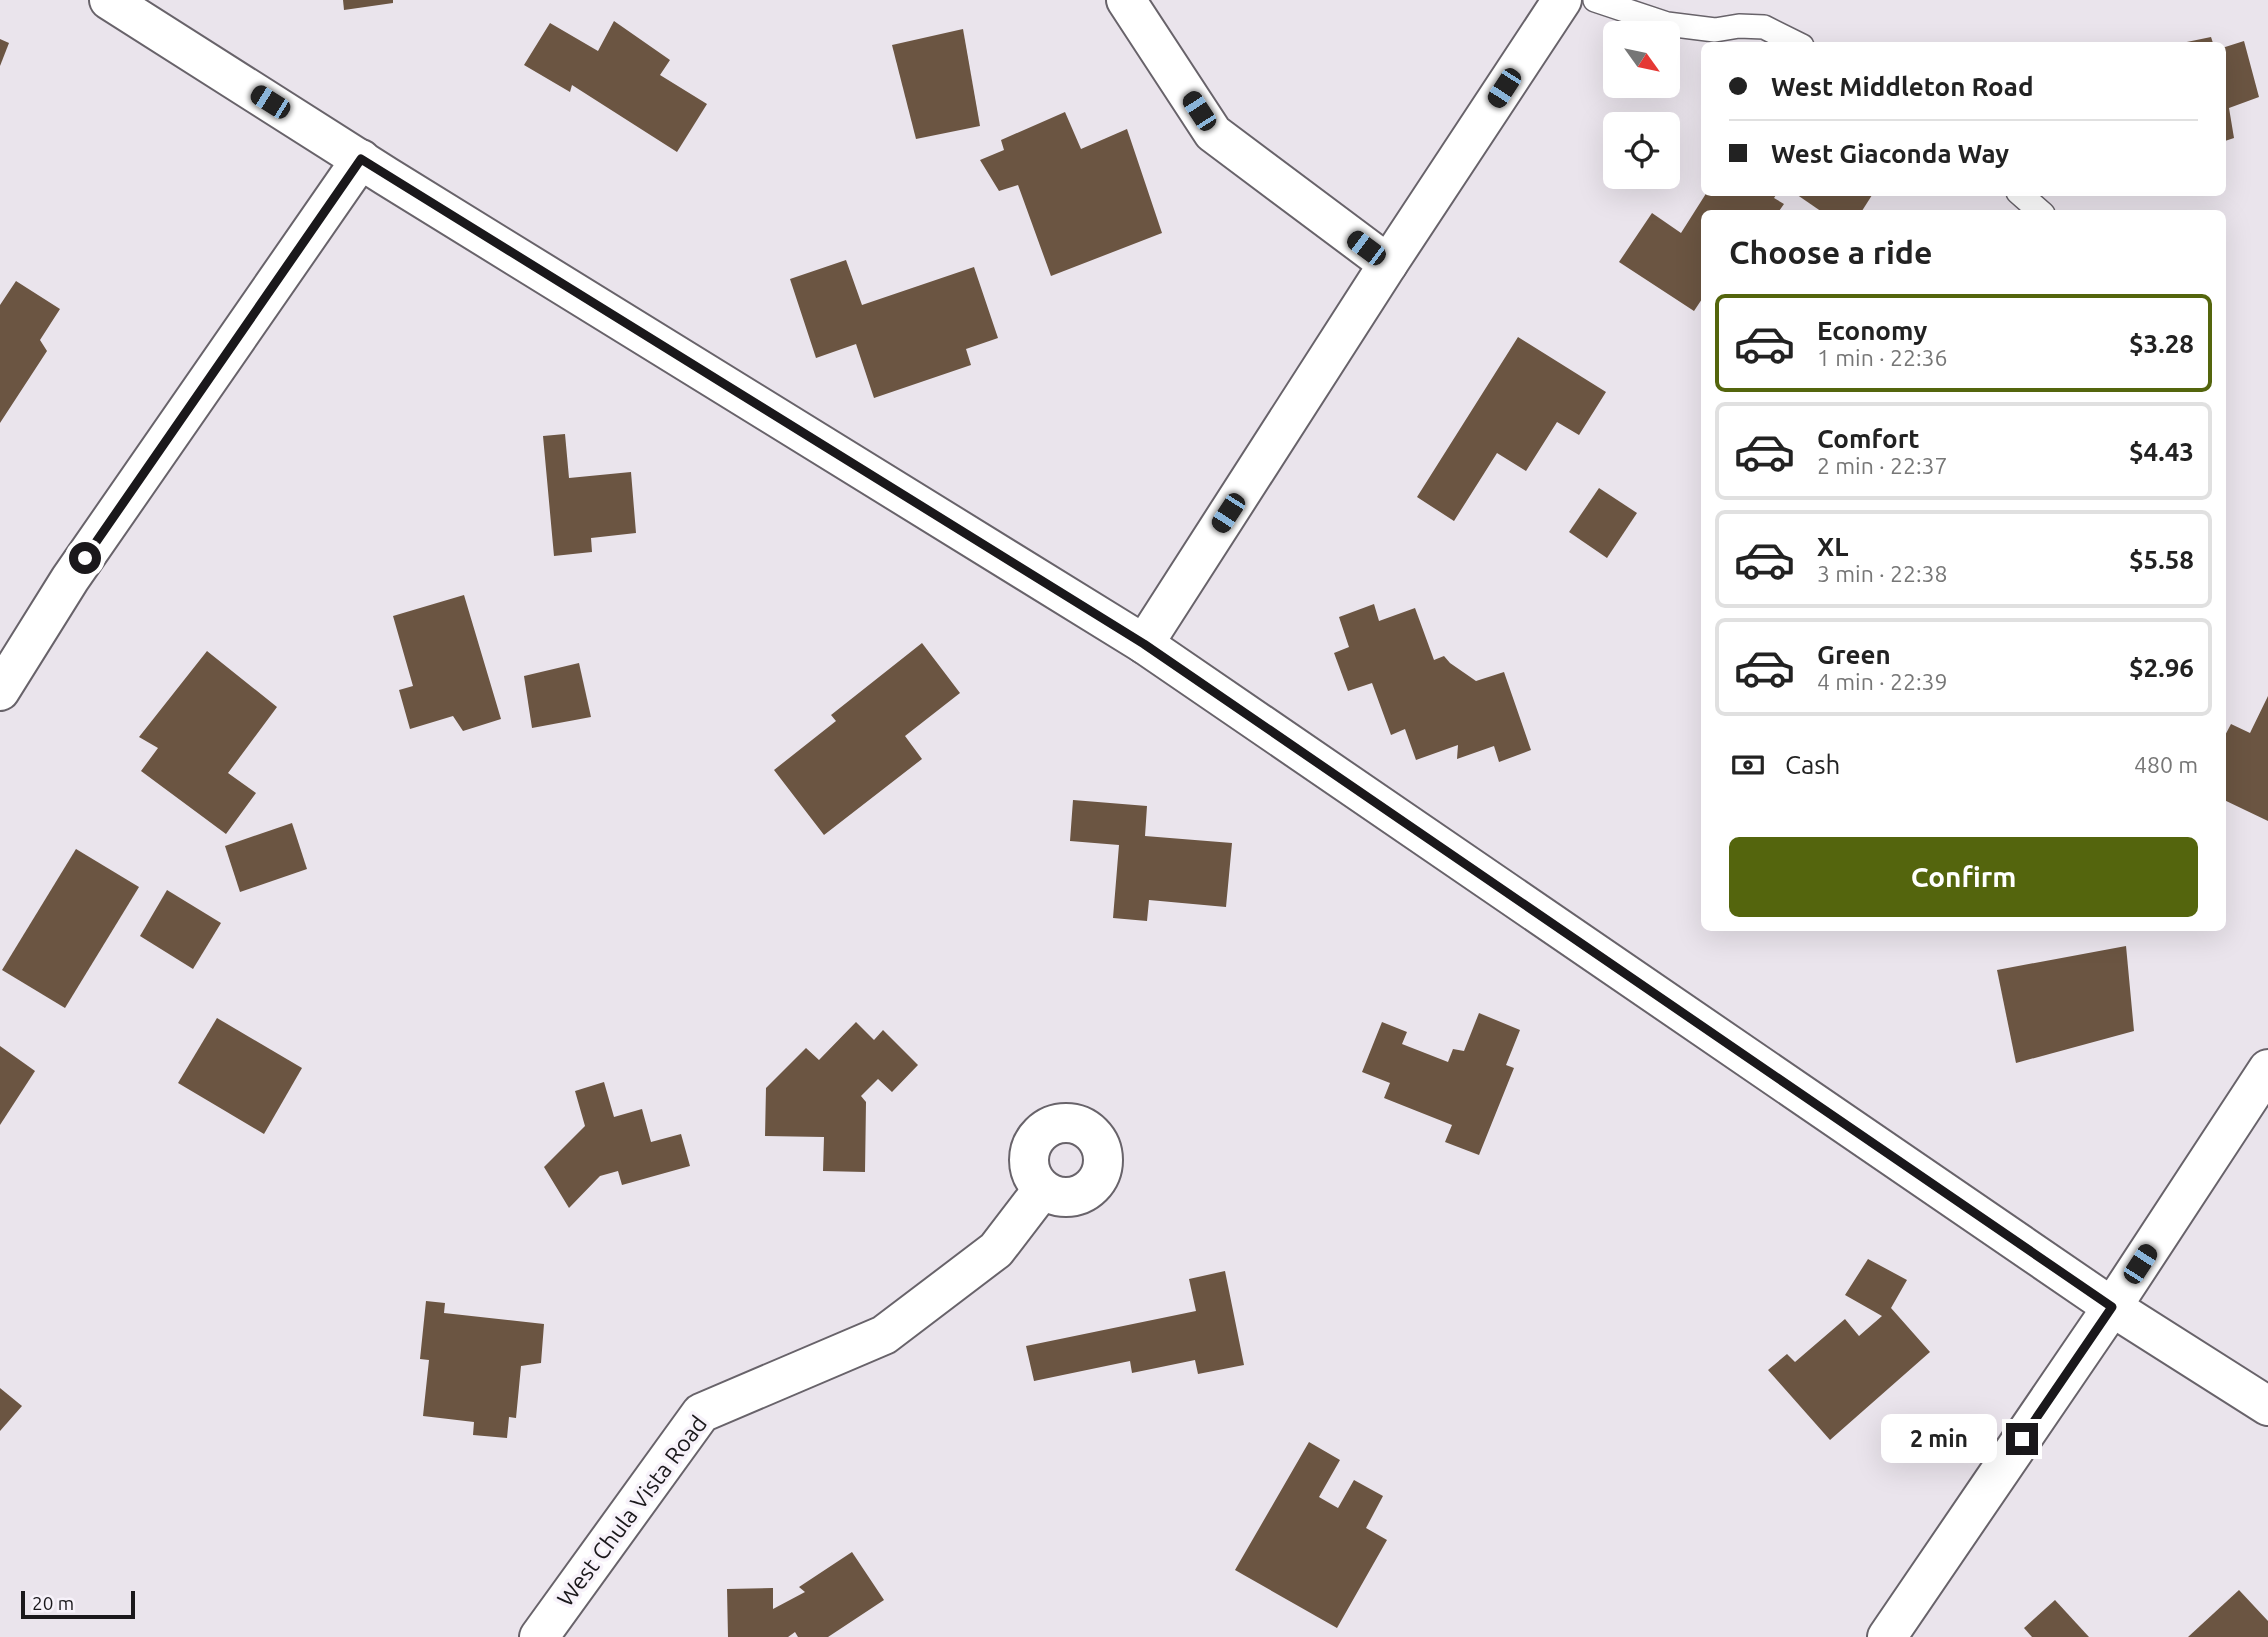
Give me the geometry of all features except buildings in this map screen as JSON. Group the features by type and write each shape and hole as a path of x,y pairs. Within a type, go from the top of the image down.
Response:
{"street":[{"path":"109,0 1144,644 2112,1307 2268,1406"},
{"path":"1126,0 1213,133 1388,264"},
{"path":"1144,644 1388,264 1562,0"},
{"path":"0,691 70,579 361,159"},
{"path":"1887,1637 2112,1307 2268,1069"},
{"name":"West Chula Vista Road","path":"539,1637 701,1413 884,1335 996,1250 1042,1190"}],"lane":[{"path":"1595,0 1667,24 1715,30 1739,26 1764,27 1794,42"},
{"path":"2023,196 2038,210"}],"route":[{"path":"85,558 361,159 1144,644 2112,1307 2022,1439"}]}
